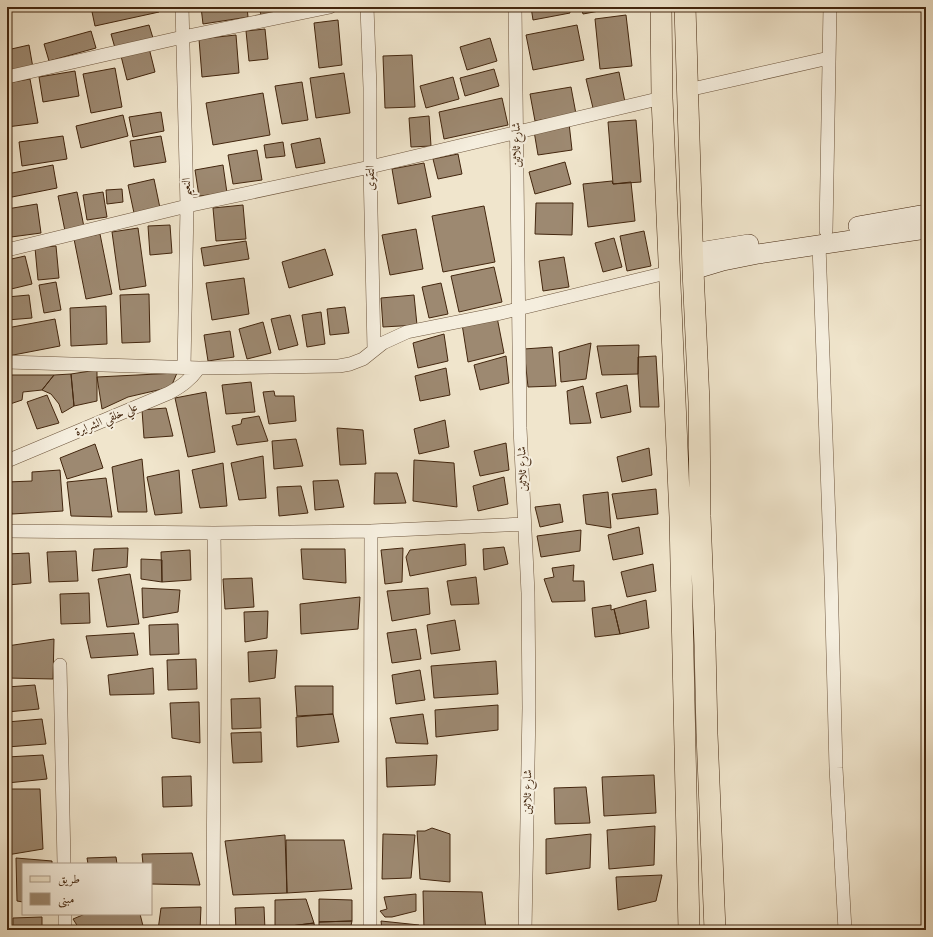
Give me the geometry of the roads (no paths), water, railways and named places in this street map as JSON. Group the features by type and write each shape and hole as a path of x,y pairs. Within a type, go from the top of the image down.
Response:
{"main road":[{"path":"661,7 662,98 680,517 689,930"},
{"path":"685,7 699,402 700,516 707,734 715,930"},
{"path":"662,54 687,53"},
{"path":"680,517 700,516"}],"street":[{"name":"النعيم","path":"182,7 187,206 184,367"},
{"path":"7,77 183,37 330,7"},
{"name":"التقوى","path":"367,7 370,88 370,167 374,349"},
{"name":"شارع ثلاثين","path":"515,7 520,428 528,593 529,700 525,930"},
{"path":"830,7 823,238 836,768 845,930"},
{"path":"688,90 829,58"},
{"path":"7,250 187,206 370,167 662,98"},
{"path":"693,262 723,262 926,214"},
{"path":"823,238 926,229"},
{"path":"7,362 199,368 339,366 363,359 374,349 392,338 406,332 519,309 670,272"},
{"name":"علي خلقي الشرايرة","path":"7,461 169,393 183,386 199,368"},
{"path":"7,531 371,531 524,524"},
{"path":"370,930 371,531"},
{"path":"213,930 215,642 214,532"},
{"path":"60,665 64,863"},
{"path":"65,915 66,930"}]}
